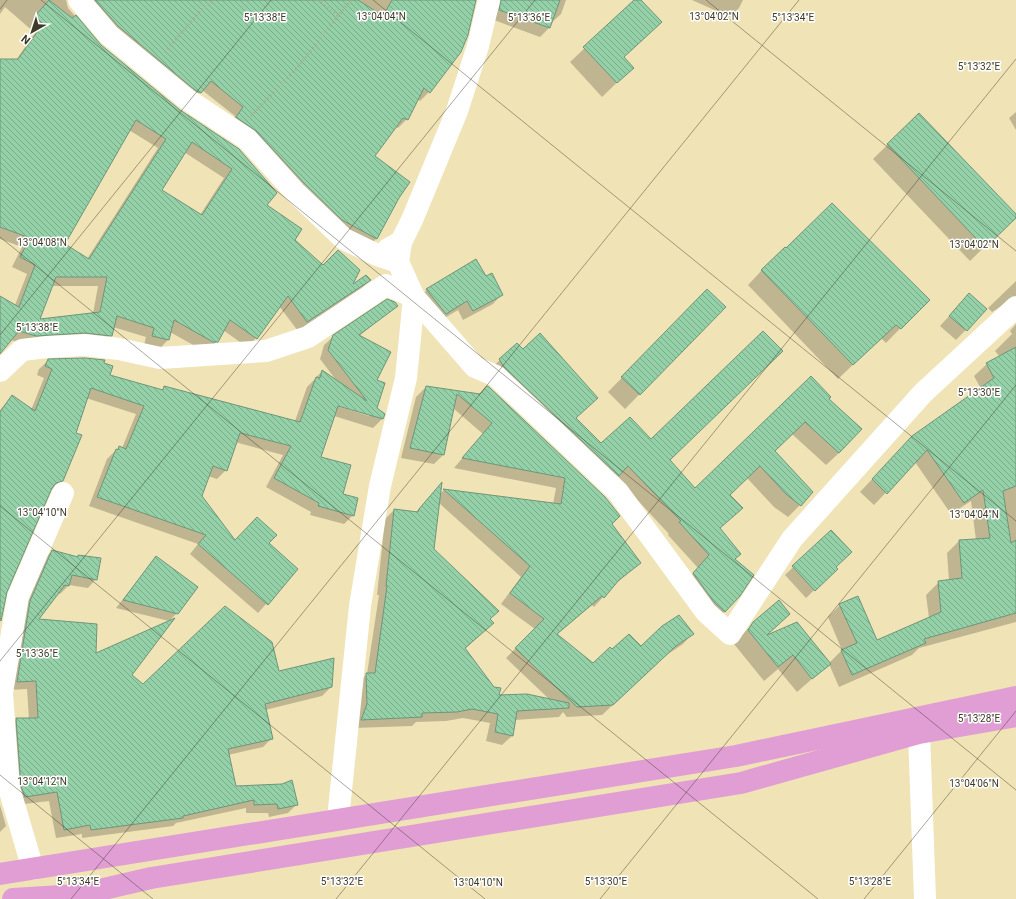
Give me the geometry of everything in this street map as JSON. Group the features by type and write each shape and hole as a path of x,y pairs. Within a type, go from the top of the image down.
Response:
{"main road":[{"path":"0,874 736,756 1016,697"},
{"path":"13,899 78,897 151,878 741,783 919,733 1016,716"}],"street":[{"path":"79,0 109,35 188,100 247,138 295,192 344,239 378,255 400,252"},
{"path":"338,819 360,606 380,486 406,378 414,297 400,252 457,112 478,46 489,0"},
{"path":"0,370 22,350 47,347 86,345 118,349 160,358 266,351 308,337 386,285 414,297 475,367 496,376 618,492 706,612 730,634 792,539 924,393 1016,307"},
{"path":"32,869 10,788 2,693 18,597 62,493"},
{"path":"919,733 925,899"}],"path":[{"path":"151,69 201,10 214,0"},
{"path":"318,0 338,16"},
{"path":"236,132 298,67 351,0"}],"building":[{"path":"49,0 72,18 76,15 101,45 180,110 239,149 277,193 267,205 302,229 295,240 323,265 338,250 360,270 353,284 366,275 371,280 307,322 288,296 257,339 230,320 218,342 213,342 174,320 169,340 152,336 154,328 117,316 112,336 84,333 36,336 19,331 0,354 0,296 19,307 35,265 20,257 30,238 0,227 0,59 18,59 43,24 35,16","holes":["136,120 166,139 89,259 65,244","192,142 232,169 202,215 162,190","56,277 107,277 100,312 40,319"]},
{"path":"95,0 358,0 383,16 392,0 476,0 468,35 461,52 430,93 424,88 408,120 403,118 375,156 410,182 399,198 377,239 342,220 304,183 256,131 236,117 243,107 211,81 201,93 195,90 118,26"},
{"path":"501,0 560,0 550,28 499,10"},
{"path":"634,0 641,0 662,22 624,57 634,68 617,83 583,47"},
{"path":"919,113 1016,214 1016,218 985,248 887,144"},
{"path":"832,203 930,300 901,329 896,325 853,365 761,270"},
{"path":"476,259 486,276 492,273 503,295 473,311 467,301 446,314 426,289"},
{"path":"707,289 726,307 640,395 621,377"},
{"path":"969,293 987,309 967,331 949,316"},
{"path":"387,299 395,302 398,306 359,335 391,352 377,380 385,383 377,408 385,414 383,419 338,406 321,457 351,465 343,494 358,498 354,516 318,506 319,503 274,478 291,446 240,433 227,471 213,466 202,496 235,540 257,517 277,535 269,543 298,569 268,605 198,544 206,535 97,497 116,449 118,450 119,446 126,449 144,406 91,388 76,433 82,435 63,481 56,483 52,488 7,592 1,621 0,620 0,412 12,395 35,411 52,369 45,366 48,359 85,358 105,360 104,363 113,366 110,375 163,390 164,386 300,422 316,377 320,378 322,370 367,401 328,350 333,335"},
{"path":"763,331 783,351 670,460 695,488 811,376 831,397 829,399 862,429 839,453 805,422 775,451 813,492 801,506 786,494 760,466 730,495 743,508 720,528 741,554 735,559 754,575 740,596 725,612 714,602 693,573 709,555 679,522 681,521 628,466 619,476 504,367 499,359 517,343 523,349 540,333 598,398 576,418 601,443 630,417 651,439"},
{"path":"1016,347 1016,486 1003,491 1011,543 1016,540 1016,613 924,639 926,643 852,675 841,650 857,643 839,604 858,596 877,640 941,612 938,581 962,578 959,540 990,538 983,490 964,503 927,450 887,494 872,479 912,436 994,378 986,363"},
{"path":"426,386 480,394 487,386 489,387 605,497 620,516 612,524 641,563 619,580 604,598 602,596 557,634 593,663 610,647 612,649 629,634 641,646 662,626 679,615 694,634 676,646 613,705 577,707 515,648 544,619 510,593 530,566 443,489 561,504 565,478 462,458 492,423 457,394 444,455 410,448"},
{"path":"442,482 434,549 499,611 490,619 494,623 465,648 494,687 501,688 499,695 527,694 569,703 569,708 517,711 513,736 495,732 498,714 472,709 457,712 422,713 422,717 361,720 367,704 366,673 375,673 387,586 394,509 418,512"},
{"path":"831,530 852,552 836,567 838,569 815,591 792,566"},
{"path":"52,550 78,557 78,555 101,558 97,580 72,575 69,586 65,585 39,619 97,624 96,653 175,618 132,675 143,684 225,606 272,642 279,671 334,658 332,687 265,704 273,739 228,749 236,786 282,784 292,780 298,805 278,809 277,804 254,805 254,800 183,816 183,818 91,830 90,825 64,830 57,792 25,797 21,786 16,718 38,718 36,681 17,682 30,601"},
{"path":"156,556 198,587 178,614 123,600"},
{"path":"779,600 790,614 767,635 797,622 831,664 812,679 793,655 778,667 748,630 753,622"}]}
